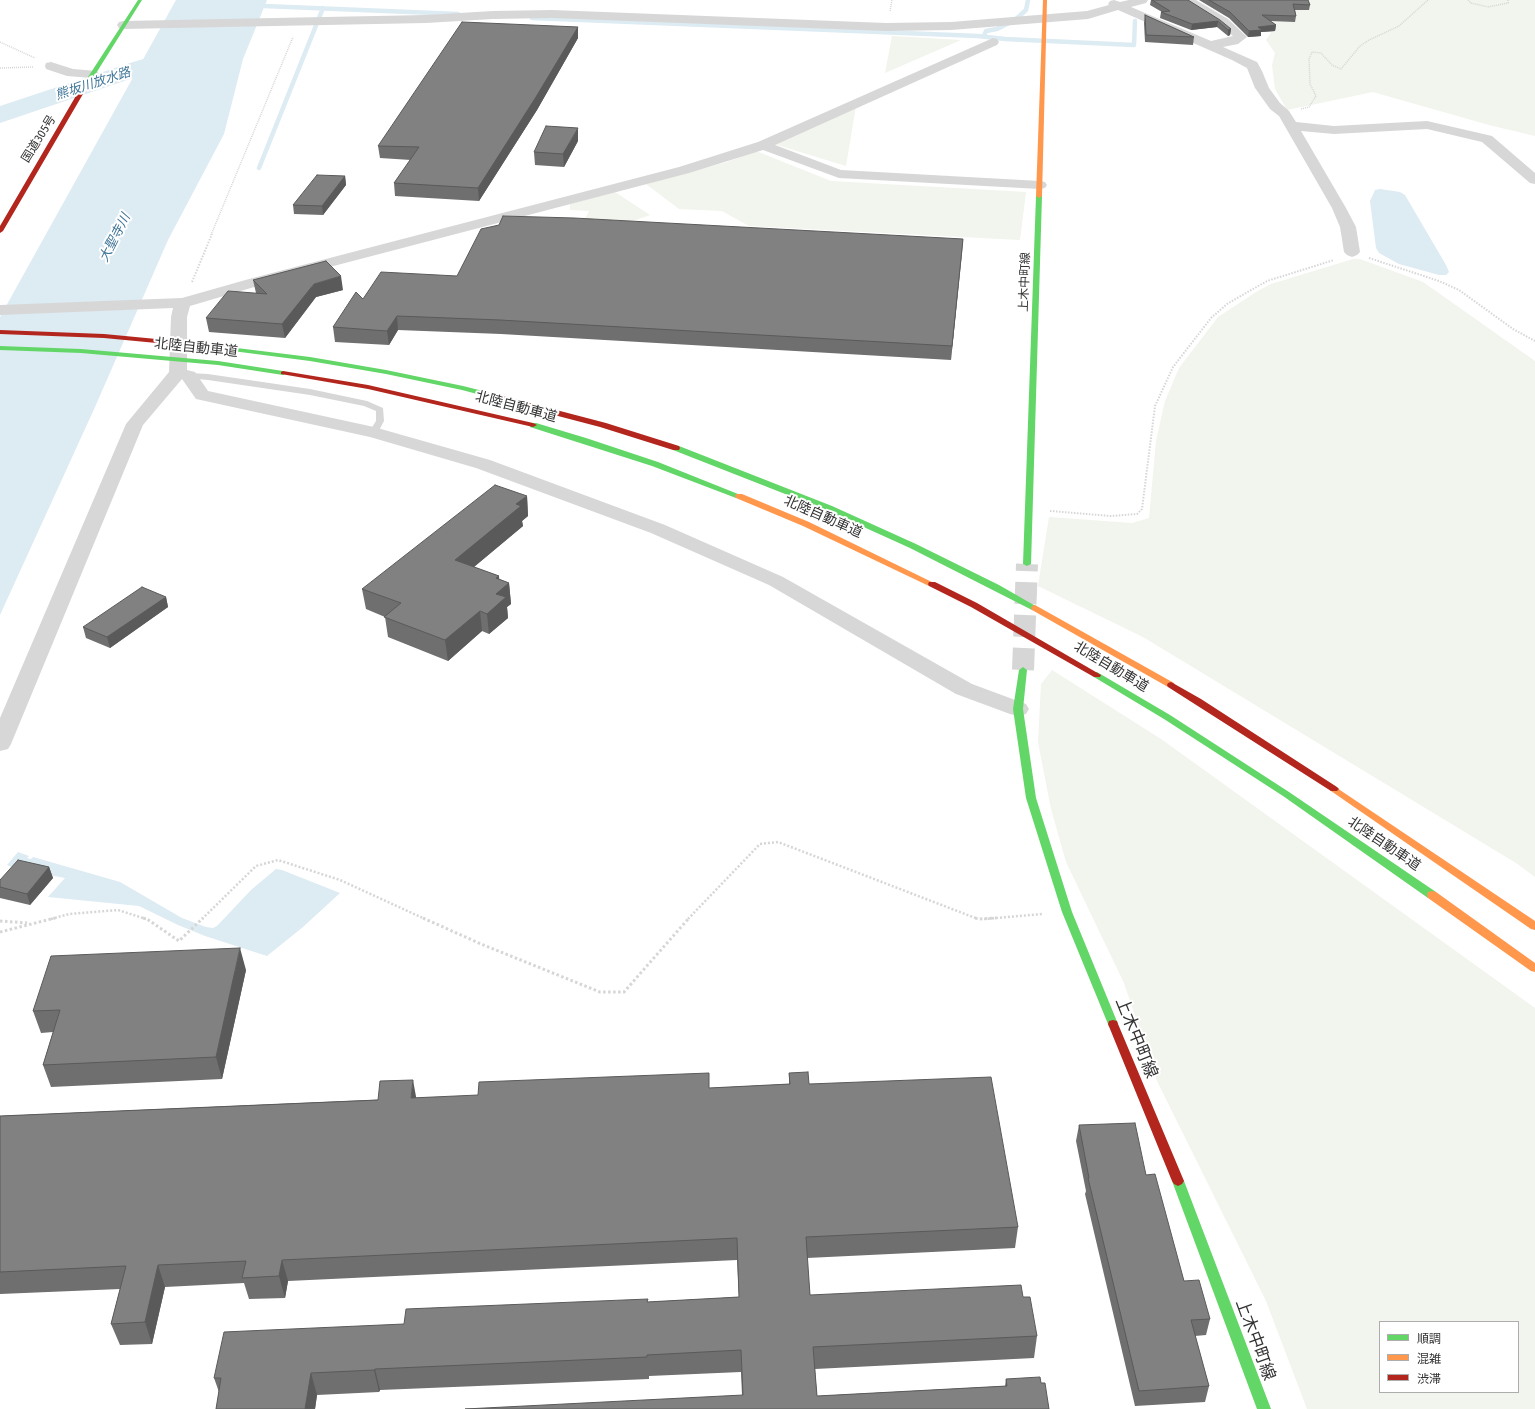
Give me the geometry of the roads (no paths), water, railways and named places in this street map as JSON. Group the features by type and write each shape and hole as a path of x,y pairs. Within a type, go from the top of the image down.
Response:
{"main road":[{"name":"国道305号","path":"0,230 90,76 140,0"},
{"name":"上木中町線","path":"1027,564 1045,0"},
{"name":"北陸自動車道","path":"0,332 104,336 236,349 310,358 386,372 463,388 603,425 675,448 749,476 913,546 996,587 1095,641 1198,701 1315,776 1535,926"},
{"name":"北陸自動車道","path":"0,348 81,351 218,363 368,387 446,403 514,420 583,440 655,464 714,486 813,527 891,563 967,602 1068,658 1180,725 1292,798 1423,888 1535,968"},
{"name":"上木中町線","path":"1023,670 1018,709 1031,798 1067,912 1187,1203 1264,1409"}],"street":[{"path":"1106,0 1252,65 1256,71 1262,88 1287,120 1339,208 1348,227 1346,255"},
{"path":"123,25 426,19 493,15 552,14 886,27 950,26 1088,15 1142,0"},
{"path":"1187,0 1224,22 1241,37 1234,41 1210,45"},
{"path":"0,310 183,303 255,282 684,170 763,145 993,42"},
{"path":"51,66 72,73 90,76"},
{"path":"1287,120 1334,130 1427,125 1486,139 1535,180"},
{"path":"763,145 840,174 1040,185"},
{"path":"183,303 179,317 183,375 202,395 374,432 483,464 658,529 776,581 964,689 1018,709"},
{"path":"0,744 135,424 183,375"}],"lane":[{"path":"183,375 208,377 310,392 367,404 380,410 380,421 374,432"}],"water":[{"name":"大聖寺川","path":"176,0 267,0 243,59 224,134 168,240 95,407 0,615 0,317"},
{"path":"1380,189 1400,192 1405,195 1446,265 1449,272 1446,275 1439,275 1399,264 1379,253 1376,248 1370,201 1375,190"},
{"path":"18,852 29,856 27,858 31,859 33,857 120,882 182,918 213,928 217,926 251,890 276,869 340,893 303,927 267,956 205,936 139,906 48,897 65,878 17,869 7,865"}],"waterway":[{"path":"984,36 986,31 997,29 1015,20 1026,10 1028,0"},
{"path":"264,6 323,8"},
{"path":"259,168 323,8"},
{"path":"323,8 458,14"},
{"path":"532,18 978,36 1005,39 1134,45 1135,21"},
{"name":"熊坂川放水路","path":"0,115 139,68 187,54"}],"tunnel":[{"path":"1023,670 1027,564"}]}
